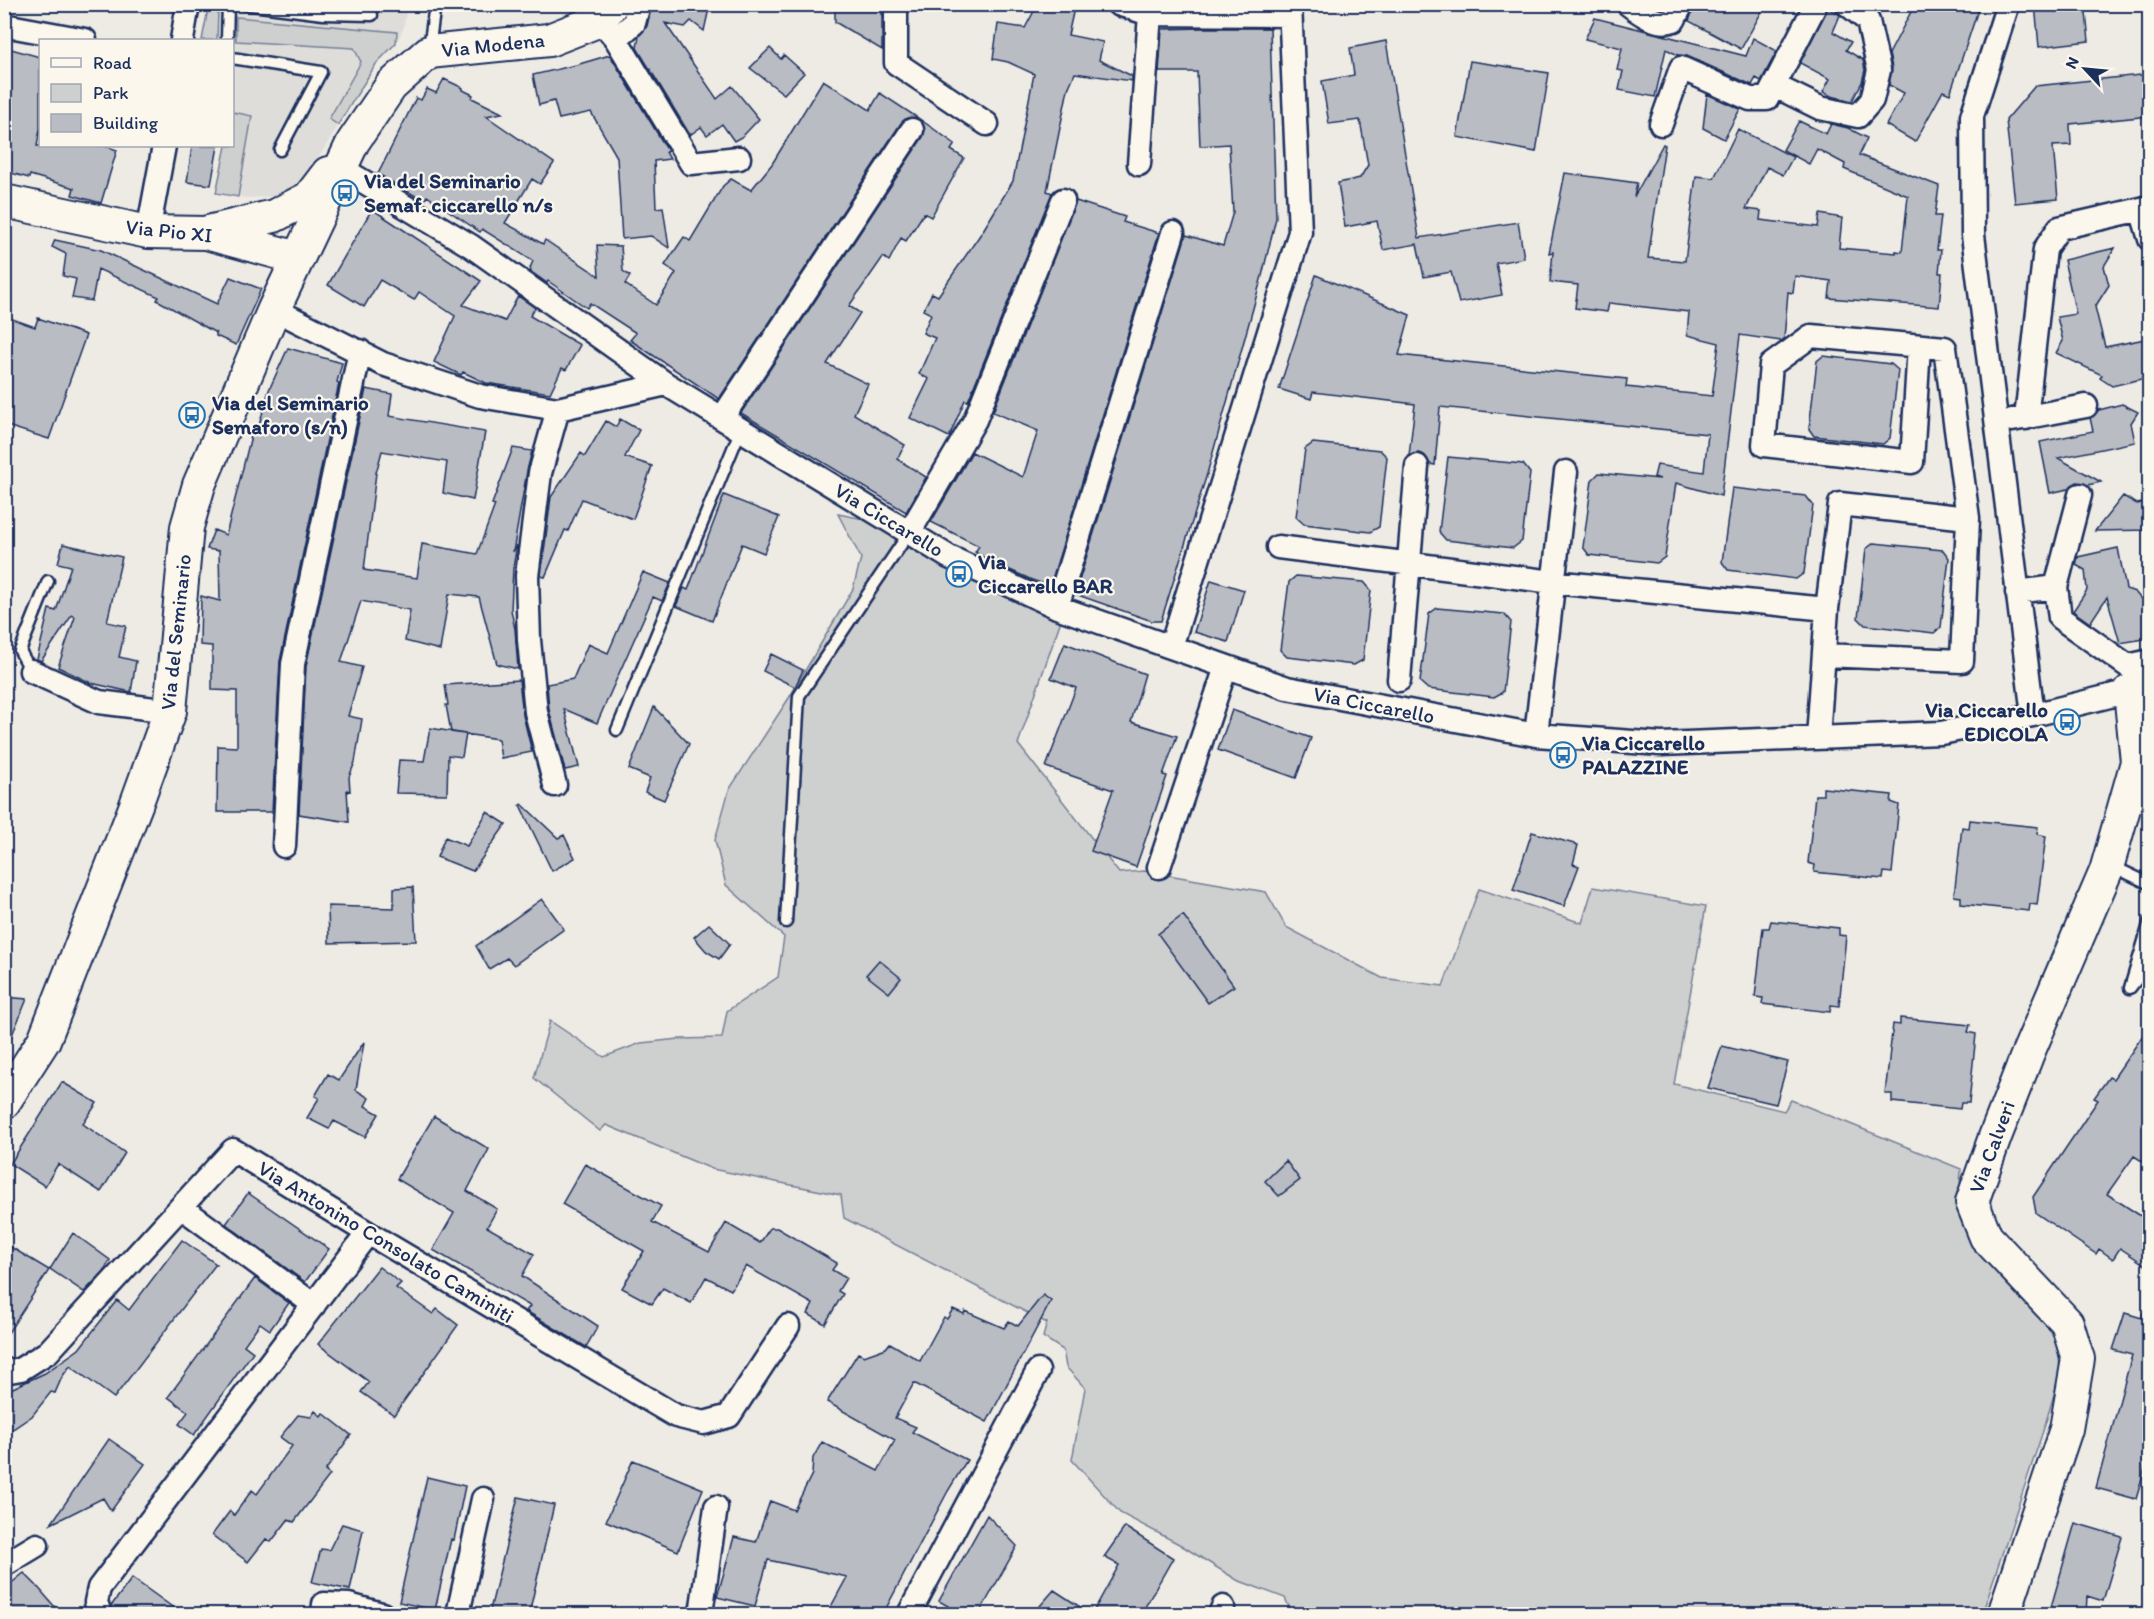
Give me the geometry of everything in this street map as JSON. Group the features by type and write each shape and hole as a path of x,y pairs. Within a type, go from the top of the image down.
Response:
{"street":[{"path":"182,39 188,4"},
{"path":"609,21 634,23 639,4"},
{"path":"896,4 896,63 987,124"},
{"path":"1118,4 1150,14 1290,10 1300,232 1171,647"},
{"path":"1628,4 1647,17 1666,23 1674,20 1682,4"},
{"path":"1661,124 1681,68 1750,99 1767,99 1816,4"},
{"path":"1775,86 1820,108 1858,116 1872,100 1879,70 1868,21 1847,4"},
{"path":"2008,4 1972,116 1973,235 2033,715"},
{"path":"1139,164 1150,14"},
{"path":"609,21 691,163 739,158"},
{"name":"Via Modena","path":"298,258 347,155 391,86 429,52 549,40 609,21"},
{"path":"4,25 80,39"},
{"path":"732,424 912,130"},
{"path":"148,232 164,147"},
{"path":"206,233 274,216 309,198 347,155"},
{"name":"Via Ciccarello","path":"347,155 666,384 950,557 1057,607 1287,688 1536,735 1661,744 1941,733 2033,715 2140,690"},
{"path":"909,533 975,420 1063,200"},
{"name":"Via Pio XI","path":"4,201 148,232 206,233 298,258"},
{"path":"2026,418 2045,249 2059,228 2145,208 2150,239"},
{"path":"1057,607 1173,233"},
{"name":"Via del Seminario","path":"4,1102 44,1040 136,805 170,711 187,527 199,484 273,309 298,258"},
{"path":"273,309 383,364 480,396 558,409 666,384"},
{"path":"1824,655 1962,661 1968,518 1945,348 1811,336 1771,365 1764,445 1912,462 1919,346"},
{"path":"284,846 293,664 360,351"},
{"path":"1996,424 2086,406"},
{"path":"555,785 536,712 529,640 527,576 540,473 558,409"},
{"path":"1399,680 1417,466"},
{"path":"1536,735 1566,472"},
{"path":"2080,495 2056,587 2060,618 2128,666 2150,661"},
{"path":"1818,738 1827,609 1840,504 1968,518"},
{"path":"1278,547 1553,582 1827,609"},
{"path":"2017,592 2056,587"},
{"path":"1159,867 1226,667"},
{"path":"31,670 99,702 170,711"},
{"name":"Via Calveri","path":"2004,1614 2066,1429 2078,1359 2067,1323 1986,1237 1972,1202 2028,1053 2108,864 2137,762 2140,690"},
{"name":"Via Antonino Consolato Caminiti","path":"4,1372 21,1369 48,1352 233,1150 676,1416 704,1423 729,1416 788,1326"},
{"path":"181,1207 314,1305"},
{"path":"100,1614 96,1602 99,1588 368,1233"},
{"path":"909,1614 1038,1371"},
{"path":"458,1614 483,1499"},
{"path":"701,1614 716,1507"},
{"path":"4,1565 37,1545"},
{"path":"323,1614 324,1604 349,1605 382,1614"}],"lane":[{"path":"228,4 228,39"},
{"path":"243,4 324,14 372,15"},
{"path":"429,52 435,4"},
{"path":"234,58 321,72 280,150"},
{"path":"617,730 732,424"},
{"path":"786,922 799,696 909,533"},
{"path":"31,670 20,651 48,581"},
{"path":"2108,864 2150,884"},
{"path":"2150,921 2130,988 2150,962"}],"shaded area":[{"path":"208,5 407,5 404,27 396,43 376,64 308,175 294,187 273,196 249,198 216,193 226,147 234,147 234,39 202,39"}],"green space":[{"path":"208,9 218,11 217,39 202,39"},
{"path":"236,17 397,32 396,43 376,64 338,125 329,119 361,62 354,48 236,41"},
{"path":"234,112 252,116 238,197 216,193 226,147 234,147"},
{"path":"838,514 864,519 1061,620 1018,744 1119,873 1145,871 1266,892 1286,927 1382,978 1443,986 1479,889 1582,923 1593,887 1706,906 1674,1084 1784,1111 1791,1100 1961,1169 1959,1207 1975,1249 2009,1275 2058,1336 2060,1374 1982,1614 1292,1614 1285,1598 1237,1580 1179,1544 1120,1513 1072,1460 1085,1388 1066,1367 1063,1350 1043,1337 1047,1323 844,1218 841,1195 712,1169 606,1125 600,1131 534,1078 550,1021 604,1057 641,1043 722,1038 727,1011 778,977 784,937 726,885 715,840 729,790 789,698 853,589 861,558"}],"building":[{"path":"652,4 710,4 704,31 691,21 685,27 665,23 717,99 732,86 759,119 743,136 734,141 722,124 707,135 701,127 690,135 637,48 639,36 647,26"},
{"path":"835,4 882,4 882,50 835,22"},
{"path":"1035,4 1075,4 1068,35 1103,42 1099,60 1132,76 1132,81 1075,73 1068,89 1047,191 1052,193 968,401 965,400 949,437 910,418 929,379 919,374 935,338 923,333 931,314 923,310 932,293 938,296 982,232 1013,181 1034,74 1008,62 993,59 998,24 1025,28"},
{"path":"1695,4 1766,4 1741,49 1689,21"},
{"path":"1915,4 1980,4 1950,94 1943,91 1915,142 1886,125 1904,93 1889,85 1892,68 1889,54"},
{"path":"2035,4 2085,4 2089,41 2039,47"},
{"path":"1828,8 1840,15 1833,32 1851,42 1846,50 1863,60 1865,70 1862,82 1852,101 1823,92 1830,79 1800,63"},
{"path":"1595,18 1746,56 1753,38 1777,51 1761,81 1756,78 1752,85 1666,49 1655,97 1619,90 1623,71 1617,70 1622,48 1585,39"},
{"path":"1270,28 1276,218 1207,474 1161,621 1152,621 1075,594 1186,235 1223,246 1233,212 1229,144 1200,146 1197,72 1159,72 1162,29"},
{"path":"1386,41 1419,238 1518,222 1524,258 1496,263 1502,295 1459,303 1451,272 1424,277 1417,244 1383,250 1377,221 1345,227 1338,183 1360,178 1368,165 1360,120 1329,124 1322,81 1354,75 1350,48"},
{"path":"4,47 39,57 37,146 108,147 117,150 101,203 72,195 74,188 30,175 29,178 4,171"},
{"path":"770,48 781,59 784,55 804,73 784,94 750,68"},
{"path":"610,55 668,151 666,152 670,159 654,161 656,208 663,207 669,248 651,236 622,239 617,157 591,112 559,119 554,101 539,105 533,75"},
{"path":"1470,61 1549,73 1536,152 1457,137"},
{"path":"2150,74 2150,116 2070,124 2071,145 2053,146 2058,199 2015,203 2006,120 2035,86"},
{"path":"444,79 463,88 473,95 472,98 502,113 486,116 554,163 540,184 532,179 505,223 543,244 545,240 599,276 597,245 621,246 623,271 630,276 625,284 656,305 676,273 665,265 684,237 690,241 723,186 731,179 751,190 772,164 823,80 870,110 880,93 918,118 907,118 901,123 719,399 630,340 636,333 590,303 587,308 530,271 533,261 482,229 480,232 427,196 424,201 378,174 416,98 421,100 427,89 436,93"},
{"path":"1707,94 1740,109 1724,139 1703,128"},
{"path":"921,120 955,144 951,150 964,158 931,217 924,213 906,241 901,238 889,261 883,257 849,306 860,313 827,364 868,384 854,414 905,445 897,459 926,477 906,512 741,413 923,137 925,130"},
{"path":"1799,121 1826,134 1831,124 1848,128 1867,138 1859,155 1939,186 1935,216 1941,216 1937,250 1941,250 1939,273 1942,273 1939,307 1829,298 1831,281 1795,276 1793,293 1788,292 1784,339 1781,341 1740,335 1721,496 1676,483 1665,557 1657,563 1589,555 1583,547 1592,480 1599,473 1660,479 1654,477 1657,465 1704,472 1708,434 1440,407 1435,465 1430,464 1424,455 1418,453 1409,456 1415,404 1313,392 1311,399 1279,389 1316,275 1410,315 1399,355 1627,379 1626,387 1712,396 1719,343 1687,335 1689,312 1609,303 1607,312 1575,308 1578,285 1550,282 1553,252 1549,253 1565,173 1637,183 1634,197 1663,144 1665,145 1648,258 1685,261 1696,176 1714,178 1738,129 1793,157 1783,175 1767,167 1746,209 1761,211 1760,220 1818,227 1820,214 1842,218 1839,248 1902,252 1908,196 1844,169 1845,164 1817,149 1809,164 1783,150"},
{"path":"192,147 218,147 211,185 187,182"},
{"path":"1076,201 1125,217 1123,222 1159,233 1050,586 986,559 975,552 979,546 931,522 972,452 1023,477 1038,431 993,412"},
{"path":"372,209 481,281 463,305 505,321 518,296 535,308 530,316 580,345 566,370 562,368 550,393 486,383 463,372 461,375 434,362 455,316 419,292 414,300 380,280 364,307 328,285"},
{"path":"55,240 101,250 217,304 230,277 261,289 236,345 216,336 216,333 157,300 159,297 98,269 92,301 72,298 76,279 63,276 66,254 52,247"},
{"path":"2115,248 2104,266 2109,285 2095,307 2105,347 2150,338 2150,377 2112,386 2100,378 2102,375 2056,353 2063,341 2057,317 2076,314 2064,260"},
{"path":"4,316 35,327 38,318 86,335 49,439 4,425"},
{"path":"288,348 342,363 337,382 339,383 280,661 272,812 217,812 218,746 237,747 237,691 212,690 212,646 200,645 201,596 220,601 219,551 207,549 214,530 226,535 253,428 258,429 269,390"},
{"path":"1823,356 1891,364 1898,370 1890,438 1883,444 1814,436 1809,429 1817,361"},
{"path":"366,389 392,394 389,416 485,432 473,500 443,493 447,462 382,451 376,473 364,570 417,578 422,544 477,554 495,505 492,504 513,448 532,451 513,552 517,545 513,568 511,610 518,669 497,664 479,597 449,594 440,650 405,641 410,610 361,601 341,662 362,667 348,716 362,719 355,762 349,777 350,791 347,790 349,822 299,814 306,666"},
{"path":"2122,404 2138,412 2131,423 2135,442 2058,458 2101,482 2088,485 2077,482 2068,489 2050,493 2040,442 2093,431 2090,418 2099,410"},
{"path":"620,419 639,430 625,457 652,466 633,519 582,499 568,531 565,530 545,577 541,576 551,497 581,453 585,456 606,421 616,427"},
{"path":"1313,443 1380,450 1387,457 1379,527 1370,532 1304,524 1296,517 1305,449"},
{"path":"1448,457 1523,464 1530,473 1522,541 1513,548 1446,540 1439,532"},
{"path":"1732,488 1806,496 1813,505 1804,573 1796,579 1728,570 1722,562"},
{"path":"724,495 779,517 764,553 742,544 712,621 676,606 684,588 688,590"},
{"path":"2123,496 2137,504 2147,502 2150,530 2095,531"},
{"path":"1874,543 1943,550 1949,558 1941,627 1934,633 1865,625 1858,618 1866,549"},
{"path":"63,544 122,557 107,622 126,626 119,657 136,661 131,692 91,683 58,667 75,617 72,615 41,661 37,659 49,609 56,611 71,566 58,563"},
{"path":"2118,548 2126,589 2135,592 2141,599 2148,598 2150,638 2120,643 2107,597 2090,623 2073,611 2087,590 2085,570 2076,565 2078,557"},
{"path":"643,572 670,583 662,601 653,597 597,723 564,709 579,767 565,770 549,710 547,684 573,679 588,644 608,653"},
{"path":"1296,576 1364,582 1371,590 1363,660 1354,665 1287,657 1280,650 1289,582"},
{"path":"1211,580 1244,590 1228,642 1194,632"},
{"path":"1437,608 1504,614 1511,622 1503,692 1494,697 1428,689 1420,682 1429,614"},
{"path":"1065,643 1145,674 1131,722 1177,736 1163,775 1167,776 1136,867 1091,851 1113,790 1046,767 1076,688 1051,678"},
{"path":"771,654 803,670 795,687 763,671"},
{"path":"519,680 523,715 532,752 501,758 498,739 451,732 445,685"},
{"path":"654,707 689,744 664,800 645,792 650,778 629,769"},
{"path":"1232,710 1311,738 1296,778 1218,750"},
{"path":"430,728 466,734 462,757 448,755 447,794 396,793 399,760 424,761"},
{"path":"1823,788 1892,795 1891,802 1899,805 1892,873 1884,872 1883,879 1814,872 1815,865 1808,863 1815,795 1823,795"},
{"path":"522,804 558,838 564,835 575,858 552,871 520,805"},
{"path":"487,812 506,824 473,871 437,857 445,837 467,846"},
{"path":"1970,820 2038,827 2037,834 2046,836 2037,905 2030,904 2029,911 1961,904 1961,897 1954,896 1962,827 1969,828"},
{"path":"1532,832 1578,845 1573,864 1579,866 1564,906 1513,890"},
{"path":"413,887 416,941 329,943 328,906 394,908 394,888"},
{"path":"542,899 564,929 514,965 507,958 489,969 476,946"},
{"path":"1183,915 1234,986 1208,1003 1158,934"},
{"path":"1771,921 1839,928 1839,935 1846,936 1839,1006 1831,1005 1830,1012 1762,1004 1763,998 1755,997 1763,928 1769,928"},
{"path":"709,924 730,944 719,959 706,951 694,937"},
{"path":"879,960 901,978 889,993 866,975"},
{"path":"4,997 27,999 5,1052 4,1052"},
{"path":"1900,1018 1970,1025 1968,1032 1976,1034 1969,1103 1961,1103 1960,1109 1892,1102 1892,1094 1885,1094 1893,1024 1900,1025"},
{"path":"2150,1025 2150,1166 2134,1156 2107,1194 2150,1222 2150,1268 2120,1248 2113,1259 2099,1249 2096,1254 2036,1213 2033,1197 2098,1100 2094,1098 2109,1077 2113,1079"},
{"path":"364,1042 356,1090 369,1098 365,1106 379,1114 365,1137 334,1121 329,1129 307,1118 319,1098 315,1096 328,1074 339,1080"},
{"path":"1722,1046 1788,1062 1776,1104 1708,1088"},
{"path":"62,1082 97,1103 83,1124 125,1153 101,1192 58,1164 45,1186 10,1164"},
{"path":"434,1116 489,1149 467,1191 497,1209 487,1227 534,1254 522,1276 598,1326 586,1347 526,1311 530,1306 433,1250 454,1213 397,1179"},
{"path":"1286,1161 1300,1180 1279,1196 1265,1181"},
{"path":"585,1164 661,1206 652,1222 709,1252 726,1223 760,1243 770,1228 777,1228 837,1263 832,1270 846,1278 838,1291 843,1294 825,1324 808,1314 813,1304 746,1266 731,1290 706,1277 691,1303 663,1288 652,1304 622,1288 644,1251 562,1204"},
{"path":"248,1193 329,1249 305,1282 226,1224"},
{"path":"73,1233 110,1260 104,1271 84,1292 50,1269"},
{"path":"182,1240 216,1264 114,1398 70,1366 55,1393 51,1392 32,1416 4,1435 4,1392 45,1373 79,1349 117,1300 129,1310"},
{"path":"4,1243 49,1270 4,1339"},
{"path":"379,1267 401,1283 396,1288 433,1314 437,1309 458,1325 394,1415 361,1392 369,1382 318,1344"},
{"path":"255,1278 289,1303 270,1330 260,1323 244,1345 253,1352 194,1435 179,1424 188,1412 168,1397"},
{"path":"1043,1295 1051,1301 987,1422 914,1383 895,1418 916,1427 912,1432 967,1460 948,1491 883,1614 827,1614 847,1577 768,1560 755,1606 717,1597 734,1537 756,1542 770,1501 794,1510 812,1474 813,1458 822,1442 878,1471 895,1440 827,1402 858,1353 864,1356 886,1348 890,1343 920,1361 944,1317 947,1319 953,1309 964,1314 965,1311 1004,1328 1009,1321 1018,1326"},
{"path":"2125,1313 2142,1318 2143,1313 2150,1314 2150,1452 2136,1499 2096,1488 2132,1355 2113,1350"},
{"path":"315,1411 321,1416 323,1413 351,1435 325,1471 330,1475 294,1522 288,1520 271,1542 266,1539 248,1562 212,1535 230,1511 234,1515 252,1490 257,1494 292,1446 280,1437 298,1415 311,1417"},
{"path":"109,1439 145,1464 111,1511 103,1498 51,1524"},
{"path":"633,1460 703,1489 678,1551 606,1521"},
{"path":"427,1477 465,1486 454,1540 451,1539 435,1610 399,1602"},
{"path":"518,1497 554,1505 529,1614 489,1614"},
{"path":"987,1515 1017,1546 979,1614 962,1614 939,1601"},
{"path":"2075,1523 2122,1537 2103,1601 2087,1596 2086,1614 2049,1614"},
{"path":"342,1524 363,1530 350,1590 312,1582 321,1549 329,1550"},
{"path":"1125,1527 1173,1558 1141,1614 1092,1614 1119,1565 1104,1557"},
{"path":"24,1573 61,1614 4,1614 4,1589"},
{"path":"132,1578 182,1614 113,1614 111,1606"},
{"path":"1054,1590 1091,1614 1033,1614"}],"place":[{"name":"Via del Seminario Semaf. ciccarello n/s","path":"345,193"},
{"name":"Via del Seminario Semaforo (s/n)","path":"192,415"},
{"name":"Via Ciccarello BAR","path":"959,574"},
{"name":"Via Ciccarello EDICOLA","path":"2067,722"},
{"name":"Via Ciccarello PALAZZINE","path":"1563,755"}]}
